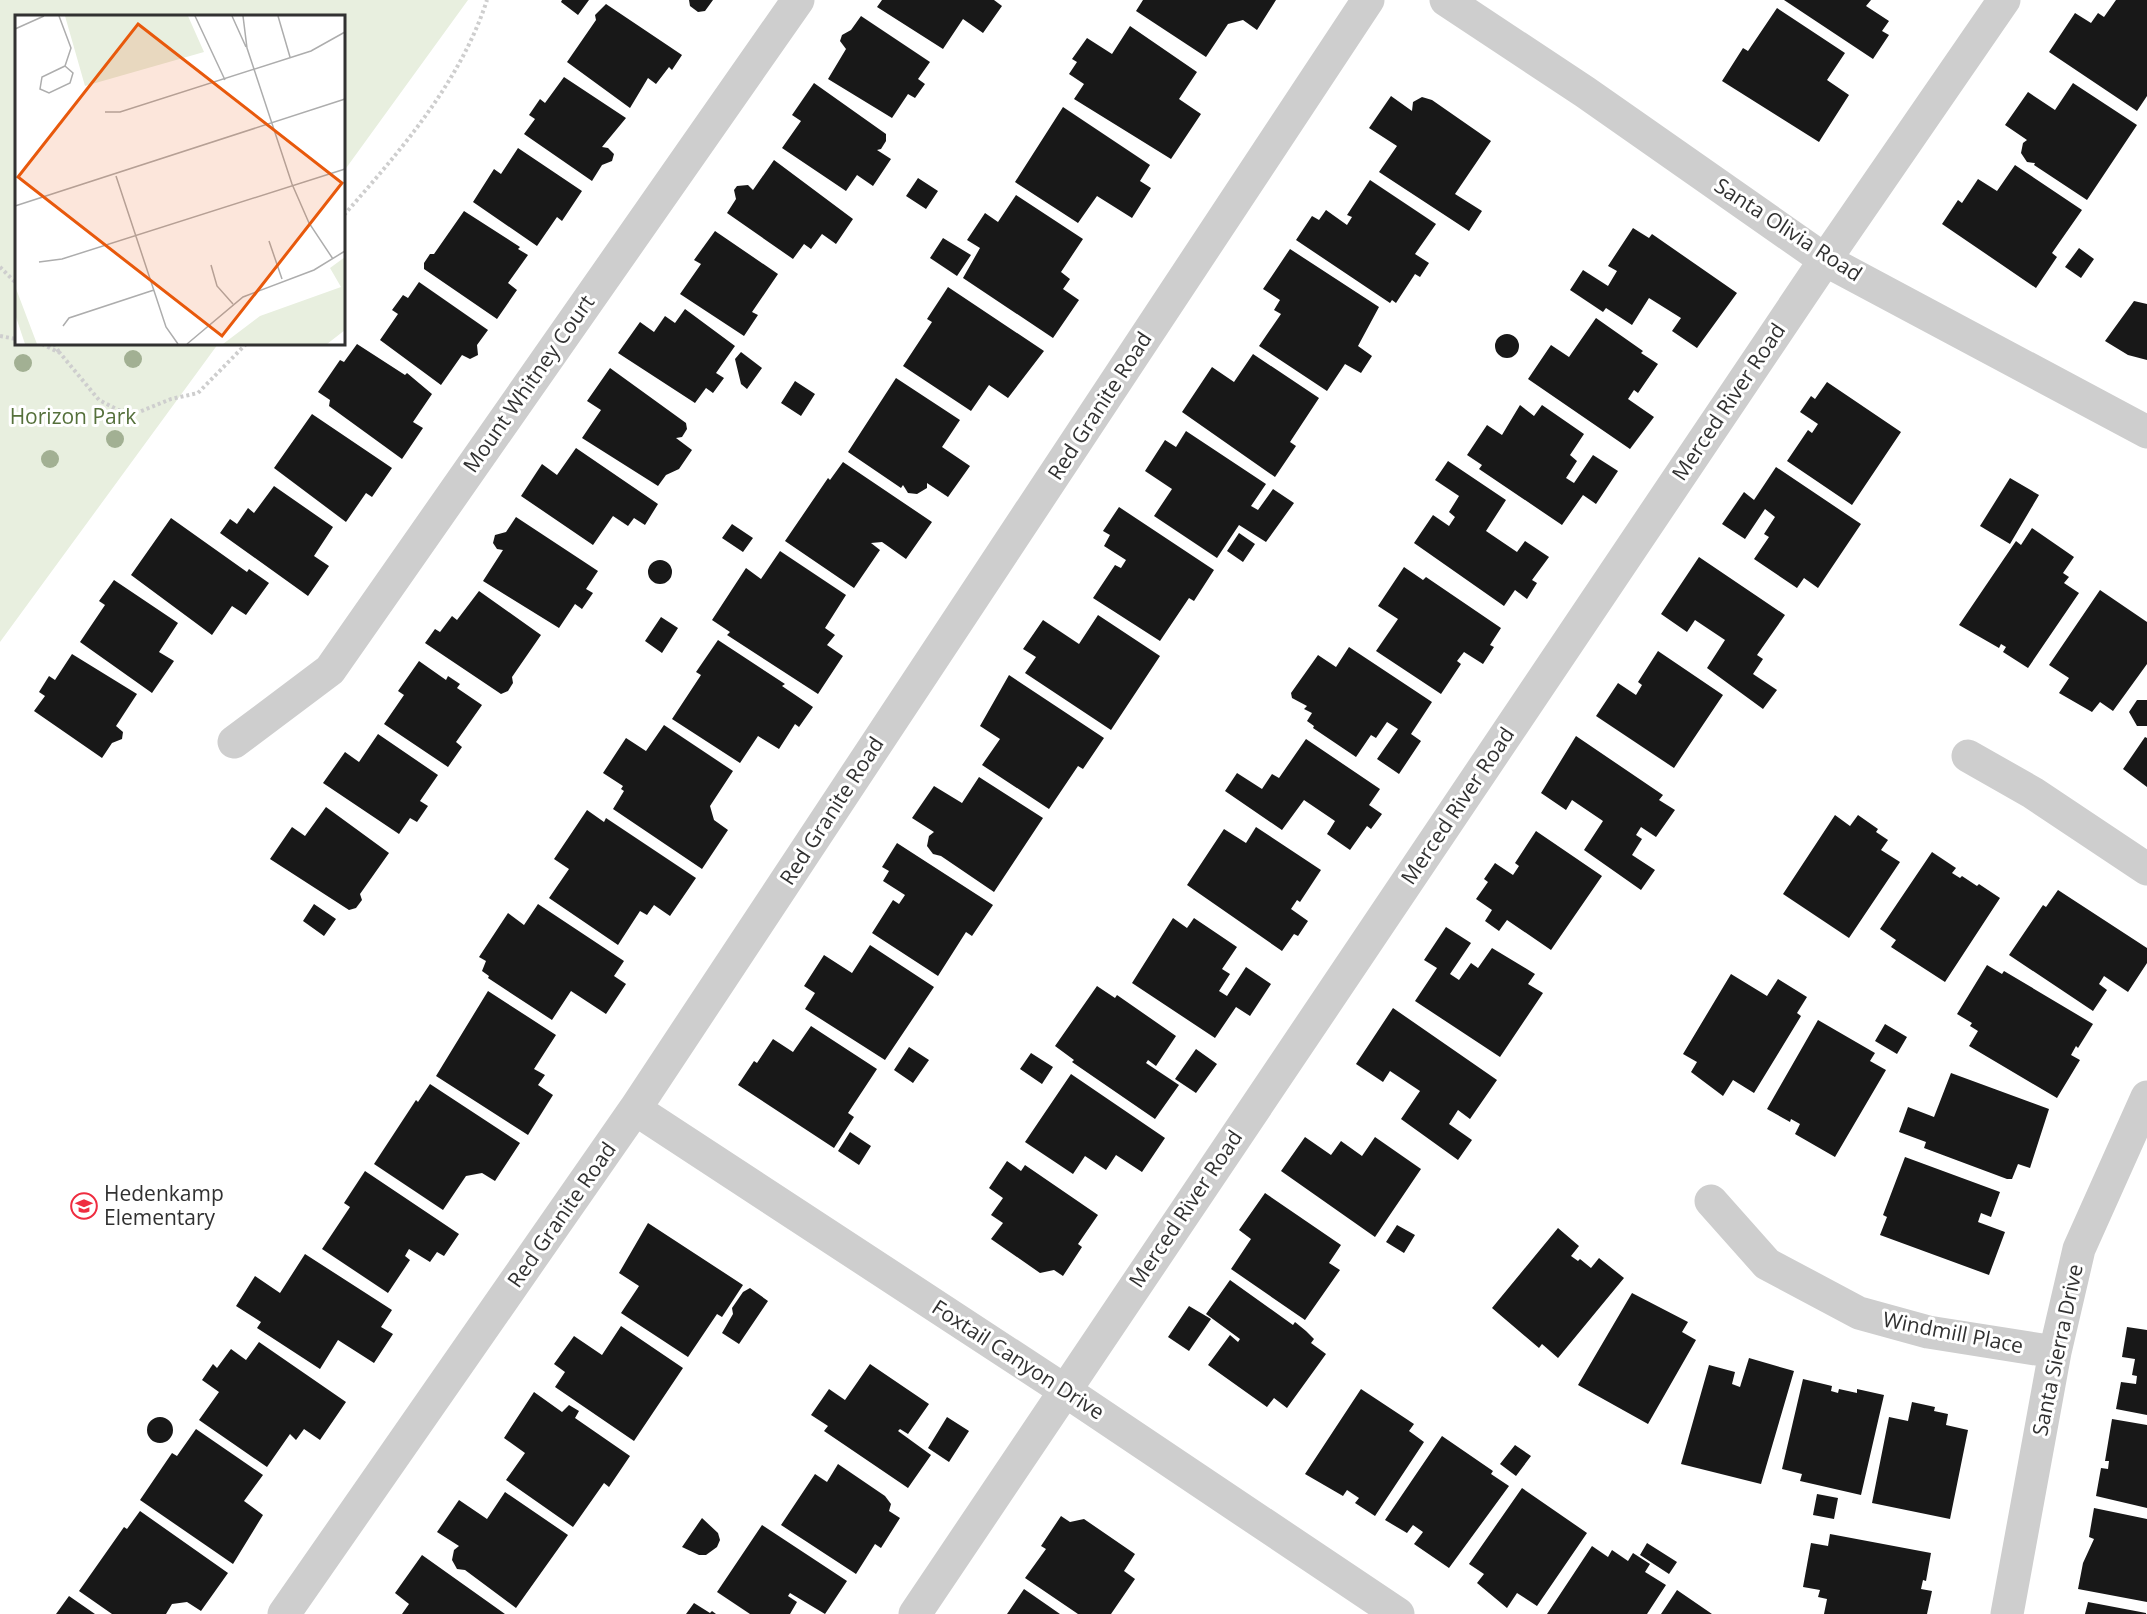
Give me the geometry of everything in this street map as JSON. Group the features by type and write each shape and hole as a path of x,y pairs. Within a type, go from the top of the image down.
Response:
{"street":[{"name":"Mount Whitney Court","path":"234,742 330,670 798,0"},
{"name":"Red Granite Road","path":"284,1614 635,1109 1368,0"},
{"name":"Santa Olivia Road","path":"1446,0 1585,92 1825,260 2147,432"},
{"name":"Merced River Road","path":"915,1614 1825,260 2004,0"},
{"path":"1968,756 2033,793 2147,869"},
{"name":"Santa Sierra Drive","path":"2007,1614 2055,1352 2079,1250 2147,1097"},
{"name":"Foxtail Canyon Drive","path":"635,1109 1064,1390 1398,1614"},
{"name":"Windmill Place","path":"1711,1201 1767,1264 1859,1313 1929,1332 2055,1352"}],"path":[{"path":"345,215 424,119 469,49 487,0"},
{"path":"0,267 15,282"},
{"path":"0,336 15,339"},
{"path":"44,345 60,352"},
{"path":"55,345 99,400 118,410 139,412 171,399 198,393 245,345"}],"green space":[{"name":"Horizon Park","path":"0,0 468,0 345,170 345,15 15,15 15,345 217,345 0,642"}],"building":[{"path":"562,0 589,0 578,15 561,2"},
{"path":"689,0 713,0 705,11 698,12 690,6"},
{"path":"882,0 994,0 1002,6 983,33 963,19 943,49 877,7"},
{"path":"1143,0 1276,0 1257,30 1243,20 1228,24 1206,57 1136,11"},
{"path":"1784,0 1871,0 1866,6 1889,21 1882,31 1889,35 1873,59"},
{"path":"2116,0 2147,0 2147,96 2137,111 2049,52 2075,13 2091,23 2098,13 2104,17"},
{"path":"606,4 682,55 672,70 669,67 656,84 648,78 630,108 567,62 596,20 595,15"},
{"path":"1777,8 1845,53 1827,80 1849,95 1819,142 1722,81 1743,48 1748,51"},
{"path":"861,16 930,62 918,79 925,84 915,98 908,94 892,118 828,79 846,49 840,41 842,35 851,30"},
{"path":"1130,26 1197,72 1179,99 1201,114 1171,159 1074,99 1084,84 1069,74 1077,62 1072,59 1087,38 1112,54"},
{"path":"564,77 626,118 602,147 608,148 614,154 612,161 602,165 592,181 524,134 535,119 529,115 540,99 545,103"},
{"path":"814,83 886,134 886,141 881,149 877,150 891,159 873,186 857,175 846,191 782,148 801,121 792,115"},
{"path":"2073,83 2137,125 2087,200 2034,165 2035,163 2027,162 2021,153 2023,143 2027,140 2005,125 2028,92 2055,110"},
{"path":"1391,96 1412,111 1413,102 1422,97 1432,100 1491,141 1455,194 1482,211 1469,231 1379,172 1397,146 1369,128"},
{"path":"1063,107 1150,165 1140,181 1151,188 1132,218 1097,196 1078,223 1015,182"},
{"path":"518,148 582,191 562,221 557,217 537,246 473,202 494,169 501,174"},
{"path":"774,160 853,219 836,244 822,234 811,249 804,244 793,259 727,213 736,199 734,190 737,186 748,185 753,190"},
{"path":"2015,165 2082,210 2052,253 2057,257 2036,288 1942,224 1958,200 1962,203 1978,179 1997,191"},
{"path":"918,178 938,191 926,209 906,196"},
{"path":"1370,180 1436,224 1415,254 1429,263 1420,277 1415,274 1396,303 1392,300 1390,303 1296,240 1312,216 1319,220 1326,210 1347,225 1352,217 1347,215"},
{"path":"1016,195 1083,239 1061,272 1070,279 1063,289 1079,300 1053,338 963,278 980,248 967,240 985,213 998,222"},
{"path":"464,211 520,247 518,249 528,255 508,283 517,290 497,319 424,269 424,263 430,254 434,254"},
{"path":"1633,228 1649,238 1652,234 1737,293 1697,348 1672,331 1681,318 1649,298 1632,325 1606,308 1603,312 1570,290 1583,270 1608,286 1617,271 1608,266"},
{"path":"715,231 778,274 752,312 758,315 744,336 680,294 701,264 694,260"},
{"path":"943,238 971,255 957,276 930,258"},
{"path":"2079,248 2094,259 2081,278 2065,267"},
{"path":"1290,249 1379,307 1358,346 1372,356 1361,373 1345,364 1327,391 1259,346 1281,314 1274,310 1280,300 1263,289"},
{"path":"419,282 488,330 477,345 478,355 470,359 462,355 441,385 380,340 398,314 392,310 403,295 408,298"},
{"path":"948,287 1044,351 1008,398 989,385 971,411 903,366 932,322 927,319"},
{"path":"2134,301 2147,304 2147,360 2128,355 2105,341"},
{"path":"685,309 735,346 716,373 724,378 713,393 706,388 695,403 618,353 640,322 654,332 665,316 675,323"},
{"path":"1596,318 1658,364 1638,393 1634,390 1628,399 1654,417 1630,449 1528,379 1551,345 1569,357"},
{"path":"1507,334 1512,335 1518,341 1518,351 1512,357 1507,358 1502,357 1496,351 1495,346 1496,341 1502,335"},
{"path":"357,344 405,375 407,373 432,394 413,422 423,428 402,459 329,406 330,400 318,392 340,360 344,362"},
{"path":"741,352 762,368 747,389 741,384 735,359"},
{"path":"1253,354 1319,398 1290,442 1296,446 1275,477 1182,412 1212,367 1234,382"},
{"path":"610,368 686,423 687,429 682,437 676,438 692,450 679,469 666,475 658,486 582,438 601,410 587,401"},
{"path":"896,378 960,420 942,447 970,466 948,497 927,483 927,488 917,494 908,493 903,485 901,488 848,452"},
{"path":"795,381 815,394 801,416 781,403"},
{"path":"1827,382 1901,432 1852,505 1787,461 1808,430 1812,433 1818,424 1800,412 1811,396 1815,399"},
{"path":"1520,405 1534,416 1542,405 1584,434 1570,455 1577,461 1566,478 1574,483 1593,455 1618,471 1596,504 1583,495 1562,525 1479,469 1482,465 1467,455 1487,425 1502,435"},
{"path":"312,414 392,468 372,497 366,493 346,522 274,468"},
{"path":"1186,431 1266,484 1251,506 1258,510 1273,489 1294,503 1266,542 1239,525 1217,558 1154,516 1172,489 1145,471 1165,440 1176,447"},
{"path":"576,448 658,504 645,525 634,518 628,526 613,516 593,545 521,496 542,464 557,475"},
{"path":"1448,461 1506,500 1486,531 1517,552 1525,541 1549,557 1532,580 1537,583 1527,599 1515,590 1504,606 1414,543 1433,515 1449,526 1455,517 1449,512 1459,496 1435,480"},
{"path":"843,462 932,522 906,559 882,542 871,543 880,550 854,588 785,541 828,478 830,480"},
{"path":"1776,467 1861,524 1818,588 1804,578 1797,588 1754,559 1769,537 1764,534 1775,517 1765,509 1745,539 1722,524 1744,492 1754,500"},
{"path":"2010,478 2039,495 2010,544 1980,526"},
{"path":"274,486 333,527 314,556 329,566 308,596 220,533 230,519 237,524 248,508 254,513"},
{"path":"1119,507 1214,570 1194,601 1189,598 1160,641 1093,598 1115,565 1121,568 1126,560 1104,546 1110,535 1103,531"},
{"path":"516,517 598,571 586,589 593,593 582,609 575,604 559,628 483,581 503,550 497,549 493,543 495,535 506,532"},
{"path":"171,518 247,572 249,569 269,583 246,615 232,606 212,635 131,575"},
{"path":"732,524 753,538 743,552 722,538"},
{"path":"2032,528 2074,557 2063,573 2069,577 2064,583 2079,593 2028,668 2003,652 2006,647 2001,644 1999,648 1959,625 2016,541 2021,545"},
{"path":"1239,533 1255,544 1243,562 1227,551"},
{"path":"780,551 846,595 825,628 835,635 827,645 843,656 818,694 727,635 730,632 712,620 746,568 761,579"},
{"path":"1699,557 1785,615 1757,655 1763,659 1753,674 1777,690 1763,709 1707,668 1725,640 1695,620 1687,632 1661,614"},
{"path":"660,560 668,564 672,572 668,580 660,584 652,580 648,572 652,564"},
{"path":"1404,567 1423,580 1426,577 1501,628 1490,645 1494,647 1483,664 1464,652 1457,661 1461,664 1441,694 1376,651 1398,619 1378,606"},
{"path":"114,580 178,623 159,652 174,661 152,693 80,642 105,605 99,601"},
{"path":"2100,590 2147,622 2147,664 2113,711 2100,702 2092,712 2059,693 2069,678 2049,665"},
{"path":"479,591 541,635 512,677 513,683 508,691 501,694 425,643 435,629 440,632 452,616 457,620"},
{"path":"1098,615 1160,656 1111,730 1025,673 1036,657 1023,649 1043,620 1079,644"},
{"path":"661,617 678,628 662,653 645,641"},
{"path":"718,640 785,684 782,686 813,707 799,727 795,724 779,749 758,736 740,763 672,719 701,675 696,672"},
{"path":"1349,647 1432,702 1411,734 1421,741 1399,774 1377,759 1398,729 1387,722 1376,738 1371,735 1356,757 1313,728 1314,726 1307,721 1312,713 1304,709 1307,706 1292,698 1291,693 1318,655 1336,667"},
{"path":"1658,651 1723,695 1674,768 1596,716 1618,683 1636,695 1642,685 1638,682"},
{"path":"72,654 137,694 116,726 123,732 122,739 112,743 102,758 34,711 45,696 39,692 49,676 55,680"},
{"path":"419,661 446,680 448,676 460,684 457,688 482,705 456,742 462,747 448,767 384,724 404,695 398,691"},
{"path":"1009,675 1104,738 1083,769 1078,766 1049,809 982,765 1000,739 980,726"},
{"path":"2137,700 2147,700 2147,726 2137,726 2129,712"},
{"path":"664,725 733,771 710,806 714,820 728,830 702,869 613,809 624,791 621,789 623,786 603,773 626,738 646,751"},
{"path":"378,734 438,775 420,801 428,806 417,822 410,818 399,834 323,783 345,752 359,762"},
{"path":"1576,736 1663,795 1659,800 1675,810 1656,837 1641,827 1636,835 1642,839 1632,855 1655,870 1641,890 1584,850 1603,821 1572,800 1566,810 1541,793"},
{"path":"2145,737 2147,738 2147,787 2123,769"},
{"path":"1306,739 1380,789 1369,805 1382,814 1371,829 1367,826 1350,850 1327,834 1335,821 1304,800 1282,830 1225,791 1237,773 1262,789 1272,774 1279,778"},
{"path":"979,777 1043,818 994,892 941,856 933,854 927,846 929,836 934,832 912,818 934,786 962,803"},
{"path":"326,807 389,853 360,894 362,900 356,908 349,910 270,859 292,827 305,836"},
{"path":"587,810 604,822 606,818 696,878 670,916 654,905 647,915 640,911 618,945 549,898 569,869 554,859"},
{"path":"1835,815 1850,826 1858,815 1878,829 1876,832 1888,840 1881,850 1900,862 1849,938 1783,894"},
{"path":"1256,827 1321,870 1300,902 1297,900 1291,909 1308,921 1298,936 1294,934 1282,951 1187,885 1224,829 1246,843"},
{"path":"1536,831 1602,876 1551,950 1507,920 1499,931 1485,921 1492,910 1476,899 1488,882 1484,879 1495,863 1513,875 1519,866 1515,863"},
{"path":"897,843 993,905 972,936 966,932 938,976 872,933 893,900 899,904 905,895 883,881 889,871 882,867"},
{"path":"1932,852 1956,868 1952,873 1960,878 1962,876 1977,886 1979,884 2000,898 1945,982 1891,947 1896,940 1880,929"},
{"path":"2058,890 2147,948 2147,963 2128,992 2104,976 2099,984 2107,990 2093,1011 2009,955 2043,905 2046,907"},
{"path":"314,904 336,919 324,936 303,921"},
{"path":"538,904 624,961 614,976 626,984 606,1014 571,991 552,1020 488,978 489,976 482,971 486,961 479,957 508,913 524,925"},
{"path":"1173,918 1187,928 1194,918 1237,947 1222,969 1230,974 1219,991 1227,996 1246,967 1271,984 1250,1016 1236,1007 1215,1038 1132,983"},
{"path":"1446,927 1471,943 1450,974 1459,980 1471,963 1478,968 1492,948 1535,974 1528,984 1543,993 1500,1057 1415,1001 1437,968 1424,960"},
{"path":"870,945 934,987 885,1060 805,1009 815,993 804,986 824,955 852,973"},
{"path":"1987,965 2002,974 2004,971 2093,1024 2071,1055 2080,1060 2057,1098 1969,1046 1978,1031 1970,1026 1972,1023 1957,1014"},
{"path":"1731,974 1767,996 1778,979 1807,997 1797,1013 1801,1016 1754,1093 1733,1080 1723,1096 1691,1072 1697,1062 1683,1054"},
{"path":"1097,986 1115,998 1117,995 1176,1036 1156,1066 1148,1060 1146,1063 1179,1085 1155,1119 1072,1062 1074,1060 1055,1046"},
{"path":"488,991 556,1035 534,1069 545,1075 538,1085 553,1095 528,1135 436,1076"},
{"path":"1393,1008 1497,1080 1470,1119 1458,1110 1449,1124 1472,1140 1458,1160 1401,1119 1420,1091 1390,1071 1383,1082 1356,1064"},
{"path":"1818,1020 1875,1053 1870,1061 1886,1070 1835,1157 1795,1134 1800,1124 1791,1119 1790,1122 1767,1109"},
{"path":"1885,1024 1907,1037 1897,1054 1875,1041"},
{"path":"811,1026 877,1069 848,1113 854,1117 834,1148 738,1085 773,1039 793,1052"},
{"path":"909,1047 929,1060 913,1083 894,1070"},
{"path":"1196,1049 1217,1064 1196,1093 1175,1079"},
{"path":"1031,1053 1053,1067 1042,1084 1020,1069"},
{"path":"1951,1073 2049,1109 2030,1168 2018,1164 2012,1179 2007,1179 1924,1148 1926,1142 1899,1132 1908,1107 1934,1117"},
{"path":"1071,1074 1165,1138 1142,1172 1116,1155 1106,1170 1085,1156 1073,1174 1025,1142"},
{"path":"430,1084 520,1143 495,1181 482,1173 466,1176 443,1210 374,1164 416,1100 418,1102"},
{"path":"850,1132 871,1146 859,1165 838,1151"},
{"path":"1305,1137 1331,1155 1341,1141 1362,1156 1375,1137 1421,1169 1375,1237 1281,1171"},
{"path":"1905,1157 2000,1192 1991,1217 1981,1213 1978,1222 2005,1232 1989,1275 1880,1235 1887,1217 1883,1215"},
{"path":"1007,1161 1021,1171 1025,1165 1098,1215 1078,1244 1082,1247 1063,1276 1054,1270 1040,1273 991,1239 1003,1223 991,1215 1003,1198 989,1188"},
{"path":"365,1171 459,1234 444,1256 437,1252 430,1262 409,1249 405,1256 410,1260 388,1293 322,1249 350,1207 344,1203"},
{"path":"1265,1193 1341,1245 1329,1263 1340,1270 1305,1320 1231,1269 1251,1239 1239,1230"},
{"path":"648,1223 743,1285 722,1317 717,1314 688,1357 621,1313 639,1286 619,1273"},
{"path":"1397,1225 1415,1235 1404,1253 1386,1242"},
{"path":"1558,1228 1579,1246 1571,1256 1578,1261 1580,1259 1591,1268 1599,1258 1624,1278 1558,1358 1542,1344 1539,1348 1492,1308"},
{"path":"305,1254 392,1310 381,1327 393,1334 374,1363 338,1340 320,1369 257,1328 261,1322 236,1306 255,1276 280,1293"},
{"path":"1230,1280 1293,1325 1295,1322 1314,1339 1311,1343 1326,1354 1287,1408 1274,1398 1267,1407 1208,1365 1230,1335 1238,1342 1240,1339 1206,1314"},
{"path":"750,1288 768,1301 739,1344 722,1333 733,1314 732,1308 743,1292"},
{"path":"1632,1293 1688,1322 1682,1332 1696,1340 1648,1424 1578,1385"},
{"path":"1189,1306 1211,1319 1189,1351 1168,1337"},
{"path":"621,1326 683,1368 634,1441 555,1387 565,1372 554,1364 574,1336 602,1355"},
{"path":"2127,1327 2147,1330 2147,1415 2116,1409 2121,1382 2136,1384 2137,1376 2132,1375 2135,1359 2122,1357"},
{"path":"259,1342 346,1402 320,1440 304,1429 296,1440 290,1434 267,1467 199,1420 219,1392 202,1380 213,1364 217,1368 231,1349 246,1360"},
{"path":"1749,1358 1794,1371 1761,1484 1681,1464 1709,1365 1735,1372 1732,1384 1740,1387"},
{"path":"870,1364 929,1404 908,1434 900,1429 898,1431 931,1455 908,1488 824,1431 828,1426 811,1415 829,1389 845,1400"},
{"path":"1803,1379 1832,1386 1831,1391 1838,1393 1839,1389 1857,1393 1857,1389 1884,1395 1861,1495 1800,1481 1802,1474 1782,1469"},
{"path":"1361,1389 1414,1424 1409,1431 1424,1442 1375,1516 1355,1503 1359,1498 1347,1490 1343,1496 1305,1474"},
{"path":"534,1392 562,1412 569,1405 579,1411 575,1418 630,1456 609,1487 604,1483 573,1527 506,1480 525,1453 504,1438"},
{"path":"1912,1402 1935,1407 1934,1411 1948,1414 1946,1425 1968,1430 1950,1519 1872,1503 1889,1417 1908,1421"},
{"path":"160,1417 169,1421 173,1430 169,1439 160,1443 151,1439 147,1430 151,1421"},
{"path":"947,1417 969,1431 949,1462 928,1448"},
{"path":"2112,1419 2147,1425 2147,1508 2096,1496 2101,1468 2108,1469 2109,1461 2105,1461"},
{"path":"196,1429 263,1475 244,1501 263,1515 233,1564 140,1500 172,1453 177,1456"},
{"path":"1442,1436 1493,1471 1491,1474 1509,1486 1449,1568 1414,1544 1423,1532 1413,1525 1407,1533 1385,1520"},
{"path":"1515,1445 1531,1456 1516,1476 1500,1464"},
{"path":"838,1464 885,1496 891,1504 889,1511 900,1518 881,1548 875,1544 856,1574 781,1525 815,1474 827,1482"},
{"path":"1522,1488 1587,1533 1537,1606 1517,1593 1507,1608 1477,1583 1484,1574 1469,1564"},
{"path":"505,1492 568,1535 516,1608 465,1570 457,1569 452,1560 454,1550 459,1546 437,1532 459,1500 487,1519"},
{"path":"1817,1494 1838,1498 1834,1519 1813,1515"},
{"path":"2094,1508 2147,1519 2147,1602 2078,1589 2083,1563 2094,1539 2089,1537"},
{"path":"140,1511 228,1573 201,1611 187,1602 172,1604 166,1614 112,1614 79,1591 124,1527 127,1529"},
{"path":"1061,1516 1070,1522 1084,1519 1135,1554 1124,1571 1135,1579 1111,1614 1078,1614 1025,1578 1046,1549 1041,1546"},
{"path":"702,1518 718,1533 720,1540 717,1547 706,1555 699,1555 682,1547"},
{"path":"762,1525 847,1581 825,1614 790,1593 788,1596 797,1602 790,1614 750,1614 717,1592"},
{"path":"1830,1534 1931,1553 1926,1581 1923,1580 1921,1589 1932,1591 1927,1614 1824,1614 1827,1599 1818,1597 1820,1590 1803,1587 1811,1543 1828,1546"},
{"path":"1647,1543 1677,1562 1669,1574 1640,1555"},
{"path":"1592,1546 1608,1557 1612,1550 1628,1561 1633,1553 1650,1564 1645,1572 1666,1585 1647,1614 1547,1614"},
{"path":"422,1555 505,1614 402,1614 409,1604 395,1593"},
{"path":"1024,1589 1060,1614 1007,1614"},
{"path":"1677,1590 1712,1614 1661,1614"},
{"path":"69,1596 95,1614 56,1614"},
{"path":"2088,1602 2146,1613 2146,1614 2085,1614"},
{"path":"694,1603 710,1613 712,1611 716,1614 686,1614"}],"place":[{"name":"Hedenkamp Elementary","path":"84,1206"}]}
